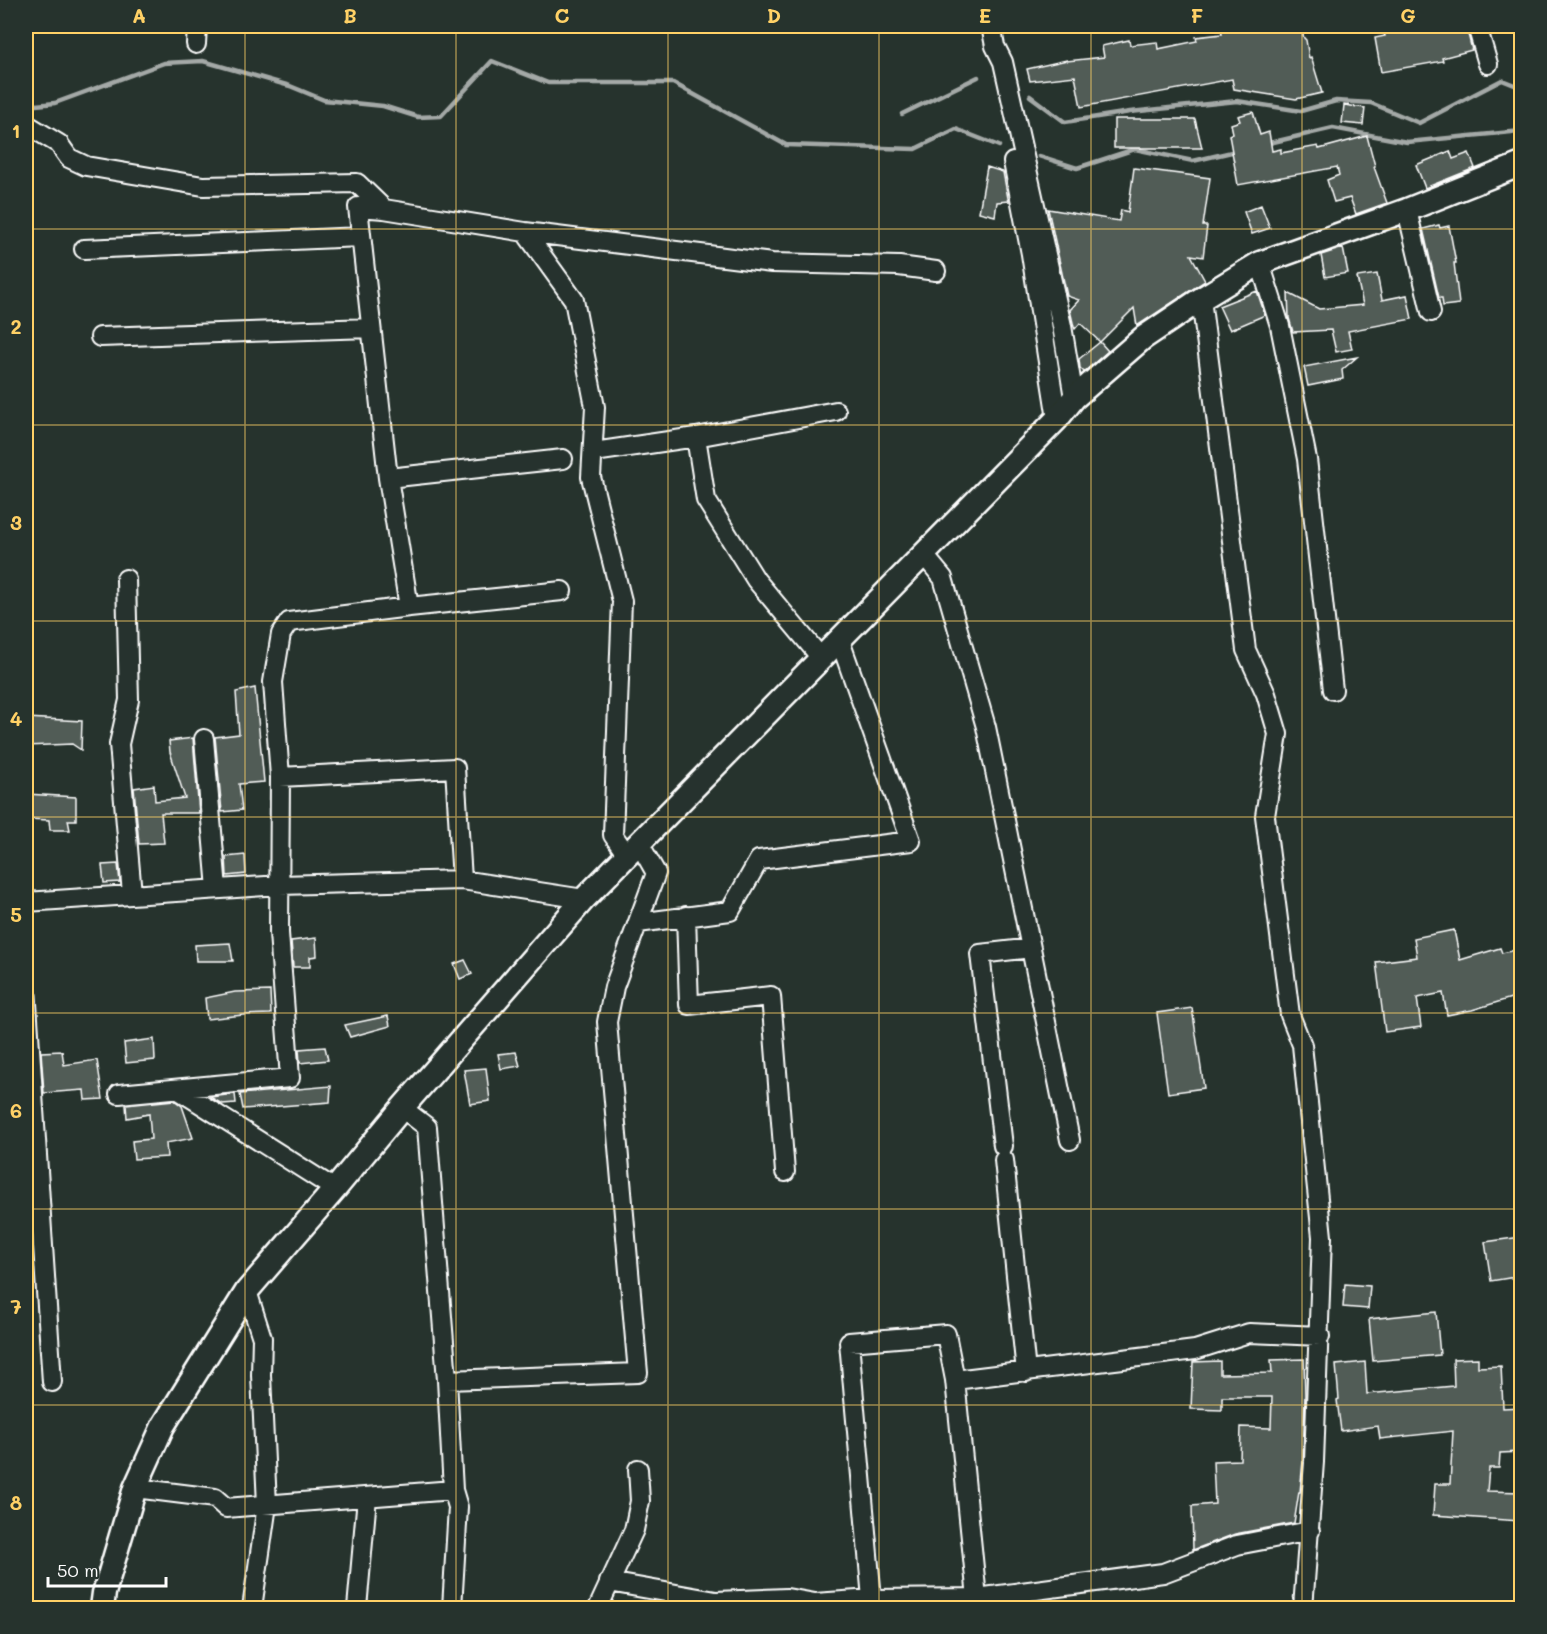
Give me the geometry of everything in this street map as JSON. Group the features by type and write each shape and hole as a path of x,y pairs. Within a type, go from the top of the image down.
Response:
{"main road":[{"path":"102,1608 104,1593 135,1488 163,1426 247,1291 402,1107 584,899 840,641 1057,419 1074,398 1143,338 1260,263 1407,210 1521,164"}],"street":[{"path":"196,44 197,26"},
{"path":"991,26 995,46 994,63 1031,254 1057,419"},
{"path":"1477,26 1488,64"},
{"path":"995,46 1003,62 1062,326 1074,398"},
{"path":"26,124 59,144 69,158 86,166 203,186 357,183 384,209"},
{"path":"409,607 388,477 358,207 384,209 525,232 772,263 899,266 936,271"},
{"path":"1407,210 1431,312"},
{"path":"447,1380 638,1372 607,1022 614,987 656,873 633,849 613,835 621,601 591,477 595,407 574,300 525,232"},
{"path":"84,249 361,237"},
{"path":"1260,263 1280,326 1307,459 1333,690"},
{"path":"1201,299 1246,650 1266,694 1278,734 1265,816 1290,1015 1302,1045 1322,1237 1320,1336 1310,1531 1303,1608"},
{"path":"100,337 371,328"},
{"path":"594,452 696,437 836,411"},
{"path":"696,437 706,500 756,580 822,659"},
{"path":"388,477 563,459"},
{"path":"924,555 943,578 986,727 1070,1140"},
{"path":"126,579 129,700 119,744 132,894"},
{"path":"119,1094 290,1078 279,933 280,777 273,682 281,634 289,622 562,591"},
{"path":"638,922 730,911 759,860 911,841 840,641"},
{"path":"204,739 217,889"},
{"path":"280,777 455,768 462,880"},
{"path":"26,902 280,885 462,880 584,899"},
{"path":"686,916 689,1005 771,996 785,1172"},
{"path":"1026,1372 1004,1153 980,954 1031,948"},
{"path":"26,988 52,1382"},
{"path":"177,1089 335,1189"},
{"path":"402,1107 427,1127 447,1380 453,1490 458,1507 452,1608"},
{"path":"247,1291 262,1338 261,1375 267,1505 252,1608"},
{"path":"955,1380 1195,1350 1249,1333 1320,1336"},
{"path":"872,1599 849,1342 946,1334 955,1380 977,1598"},
{"path":"598,1608 634,1530 640,1501 638,1469"},
{"path":"135,1488 215,1498 226,1508 453,1490"},
{"path":"357,1608 367,1497"},
{"path":"609,1582 716,1605 787,1598 815,1603 872,1599 977,1598 1163,1573 1237,1545 1310,1531"}],"building":[{"path":"1236,26 1300,26 1322,93 1296,99 1234,89 1232,79 1081,107 1075,76 1030,81 1027,69 1067,60 1104,57 1102,46 1129,40 1130,45 1157,42 1158,49 1197,41 1196,37 1222,34 1221,29"},
{"path":"1382,26 1466,26 1472,50 1442,58 1443,61 1381,72 1375,38 1385,36"},
{"path":"1344,105 1365,108 1363,125 1342,123"},
{"path":"1253,112 1260,135 1269,132 1272,151 1281,149 1281,153 1318,146 1319,149 1367,136 1374,167 1387,203 1356,214 1350,198 1334,202 1327,180 1339,175 1337,167 1238,185 1229,135 1233,133 1231,124 1240,121 1238,116"},
{"path":"1114,119 1195,119 1202,148 1114,148"},
{"path":"1450,151 1453,159 1469,153 1475,168 1425,188 1416,165"},
{"path":"987,167 1003,172 1009,201 997,202 995,216 979,212"},
{"path":"1134,168 1210,178 1203,226 1207,226 1203,257 1191,255 1205,281 1137,326 1134,308 1100,342 1080,323 1075,329 1074,327 1070,310 1079,300 1067,296 1048,209 1119,221 1121,210 1128,212"},
{"path":"1261,205 1270,228 1252,234 1244,212"},
{"path":"1439,225 1440,228 1449,226 1456,263 1454,263 1459,304 1443,306 1442,298 1439,298 1423,229"},
{"path":"1343,248 1348,273 1325,277 1321,255"},
{"path":"1377,274 1382,300 1407,295 1412,319 1348,331 1352,349 1336,352 1331,330 1293,332 1289,318 1288,293 1319,309 1363,305 1357,277"},
{"path":"1257,291 1265,315 1230,330 1219,306"},
{"path":"1100,342 1108,351 1084,372 1080,368 1079,359"},
{"path":"1357,357 1342,370 1343,379 1308,386 1304,367"},
{"path":"255,688 264,782 239,784 242,810 222,812 215,737 239,734 236,692"},
{"path":"26,718 82,721 81,750 72,744 26,746"},
{"path":"193,738 199,813 161,813 164,843 139,844 134,788 154,785 155,801 185,798 170,752 169,741"},
{"path":"26,794 76,797 76,820 68,820 70,830 50,830 49,820 28,819"},
{"path":"245,855 246,874 227,876 226,857"},
{"path":"118,864 120,882 104,883 102,865"},
{"path":"1454,930 1460,960 1500,948 1502,953 1521,949 1521,995 1447,1015 1443,993 1417,998 1421,1027 1385,1032 1376,962 1417,957 1414,938"},
{"path":"316,938 317,956 310,957 310,967 293,967 291,941"},
{"path":"230,943 233,961 196,961 195,945"},
{"path":"465,960 472,974 460,979 454,964"},
{"path":"270,991 271,1014 207,1019 205,998 235,992"},
{"path":"1192,1008 1204,1088 1168,1093 1157,1013"},
{"path":"388,1016 390,1026 350,1037 345,1025"},
{"path":"154,1039 155,1060 126,1063 124,1043"},
{"path":"325,1047 328,1060 300,1063 299,1049"},
{"path":"62,1051 64,1065 97,1060 103,1099 85,1100 84,1090 44,1093 41,1052"},
{"path":"516,1052 520,1066 501,1069 498,1054"},
{"path":"486,1068 490,1101 470,1104 464,1070"},
{"path":"331,1086 330,1102 243,1109 240,1094"},
{"path":"235,1094 236,1103 222,1104 210,1097"},
{"path":"174,1100 182,1106 193,1138 166,1143 167,1157 134,1159 132,1141 151,1139 149,1114 127,1118 126,1105"},
{"path":"1521,1237 1521,1276 1491,1281 1485,1242"},
{"path":"1345,1284 1370,1286 1368,1309 1343,1307"},
{"path":"1436,1312 1440,1355 1373,1361 1369,1319"},
{"path":"1478,1358 1478,1367 1501,1366 1503,1408 1521,1407 1521,1452 1500,1453 1499,1468 1489,1468 1487,1491 1521,1492 1520,1521 1433,1515 1435,1484 1450,1484 1453,1431 1380,1439 1378,1426 1341,1431 1336,1365 1365,1362 1367,1394 1454,1386 1453,1359"},
{"path":"1304,1359 1303,1461 1294,1523 1235,1534 1193,1550 1192,1506 1215,1504 1213,1461 1240,1460 1241,1427 1271,1428 1272,1397 1222,1397 1222,1410 1191,1409 1193,1362 1220,1361 1220,1374 1272,1373 1271,1360"}],"waterway":[{"path":"26,102 36,105 55,103 164,63 203,61 290,86 324,100 383,106 418,117 441,116 492,61 548,83 673,83 786,145 915,149 956,129 999,146"},
{"path":"902,114 978,77"},
{"path":"1030,96 1065,122 1130,112 1237,101 1301,111 1336,101 1371,103 1419,123 1502,80 1522,88"},
{"path":"1265,144 1333,128 1407,142 1522,131"},
{"path":"1039,156 1077,168 1135,149 1193,161 1236,151"}]}
